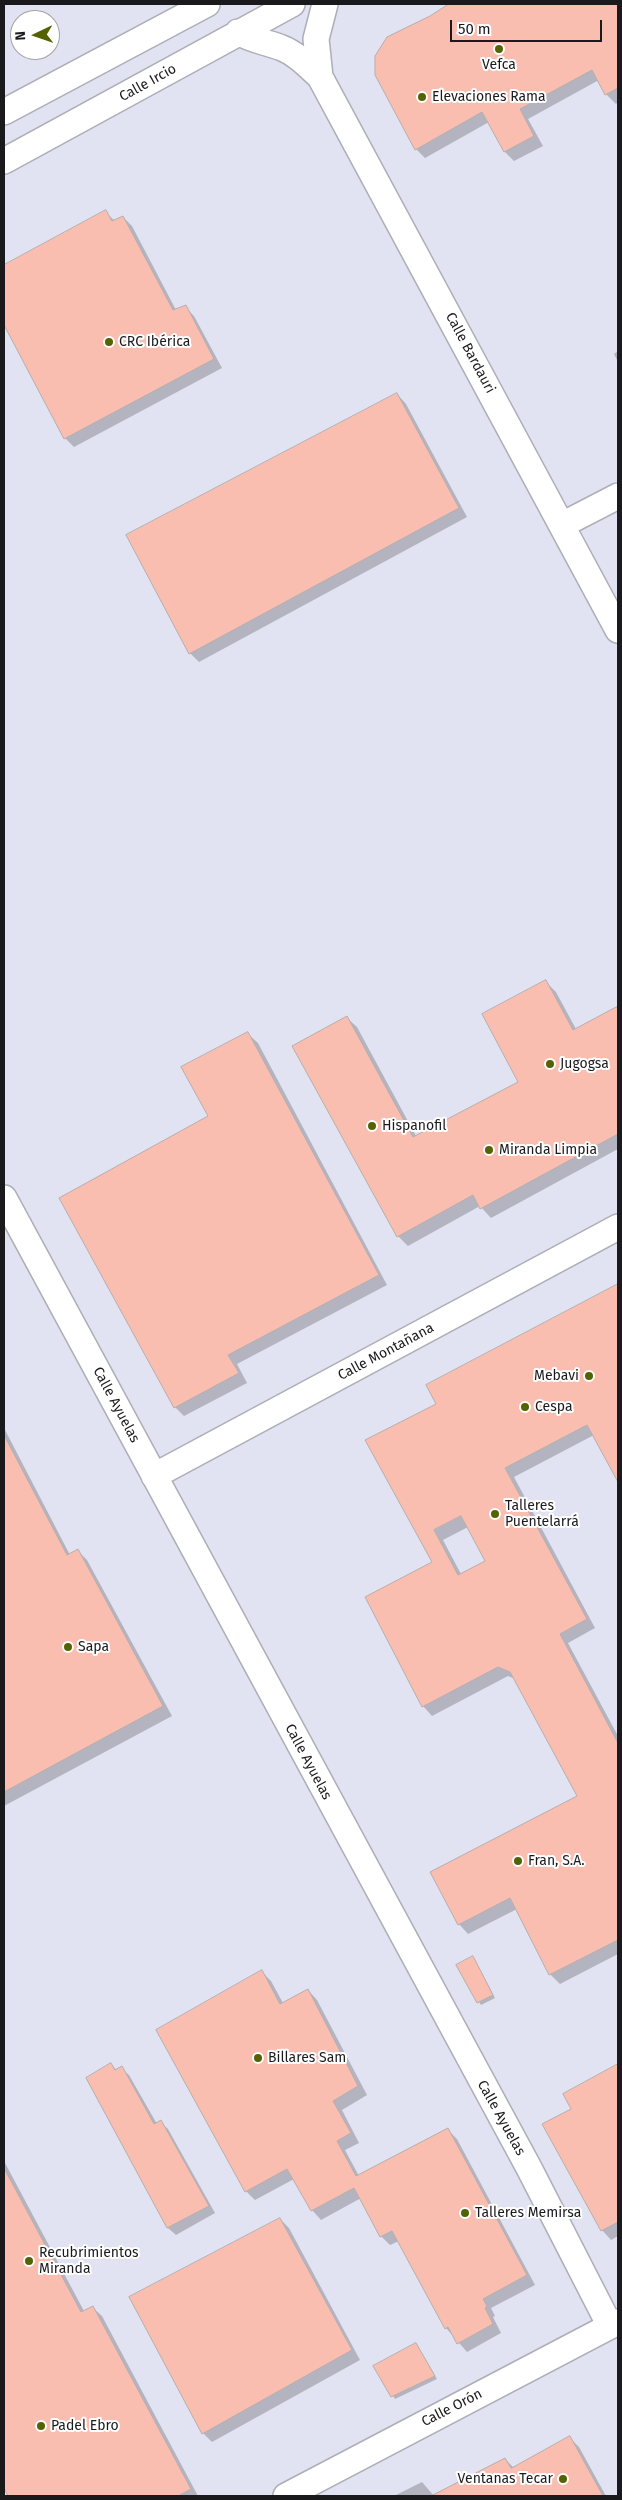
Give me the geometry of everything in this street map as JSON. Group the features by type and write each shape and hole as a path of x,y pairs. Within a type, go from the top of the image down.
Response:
{"street":[{"path":"4,112 207,4"},
{"name":"Calle Ircio","path":"4,161 292,4"},
{"name":"Calle Bardauri","path":"320,77 316,38 326,4"},
{"name":"Calle Bardauri","path":"238,32 250,40 281,47 296,56 320,77 618,630"},
{"path":"562,525 618,496"},
{"name":"Calle Ayuelas","path":"4,1198 614,2324"},
{"name":"Calle Montañana","path":"154,1476 618,1227"},
{"name":"Calle Orón","path":"286,2496 614,2324"}],"shaded area":[{"path":"4,4 618,4 618,2496 4,2496"}],"building":[{"path":"449,4 618,4 618,88 605,95 592,70 520,109 534,136 504,152 482,112 415,150 375,75 375,56 387,37 430,16"},
{"name":"CRC Ibérica","path":"106,210 112,221 123,216 173,310 186,305 214,359 64,439 4,325 4,265"},
{"path":"397,393 459,508 189,654 126,535"},
{"path":"546,980 573,1030 618,1006 618,1134 480,1209 473,1195 397,1237 292,1046 347,1016 413,1137 518,1082 482,1014"},
{"path":"248,1032 379,1275 228,1355 239,1373 174,1408 59,1198 208,1116 181,1067"},
{"path":"618,1284 618,1482 587,1425 505,1468 587,1619 560,1634 618,1743 618,1940 549,1975 510,1898 458,1925 430,1872 577,1796 510,1672 498,1667 422,1707 365,1597 432,1562 365,1440 436,1404 426,1385","holes":["461,1516 485,1561 458,1575 434,1530"]},
{"name":"Sapa","path":"4,1435 67,1555 78,1549 163,1706 4,1792"},
{"path":"473,1956 493,1995 477,2003 456,1965"},
{"path":"262,1970 280,2004 308,1989 358,2086 333,2101 351,2133 337,2141 356,2176 448,2128 527,2275 483,2299 493,2324 457,2344 448,2327 445,2329 392,2231 380,2237 354,2188 311,2211 287,2169 245,2192 156,2030"},
{"path":"111,2063 115,2070 122,2066 154,2124 161,2120 209,2206 167,2228 86,2078"},
{"path":"618,2064 618,2222 601,2231 542,2124 571,2109 563,2094"},
{"path":"4,2168 81,2312 93,2306 191,2489 178,2496 8,2496 4,2488"},
{"path":"280,2218 352,2350 202,2434 129,2297"},
{"path":"416,2343 435,2376 391,2397 373,2366"},
{"path":"570,2436 603,2496 431,2496 505,2458 511,2468"}],"place":[{"name":"Vefca","path":"499,49"},
{"name":"Elevaciones Rama","path":"422,97"},
{"name":"CRC Ibérica","path":"109,342"},
{"name":"Jugogsa","path":"550,1064"},
{"name":"Hispanofil","path":"372,1126"},
{"name":"Miranda Limpia","path":"489,1150"},
{"name":"Mebavi","path":"589,1376"},
{"name":"Cespa","path":"525,1407"},
{"name":"Talleres Puentelarrá","path":"495,1514"},
{"name":"Sapa","path":"68,1647"},
{"name":"Fran, S.A.","path":"518,1861"},
{"name":"Billares Sam","path":"258,2058"},
{"name":"Talleres Memirsa","path":"465,2213"},
{"name":"Recubrimientos Miranda","path":"29,2261"},
{"name":"Padel Ebro","path":"41,2426"},
{"name":"Ventanas Tecar","path":"563,2479"}]}
